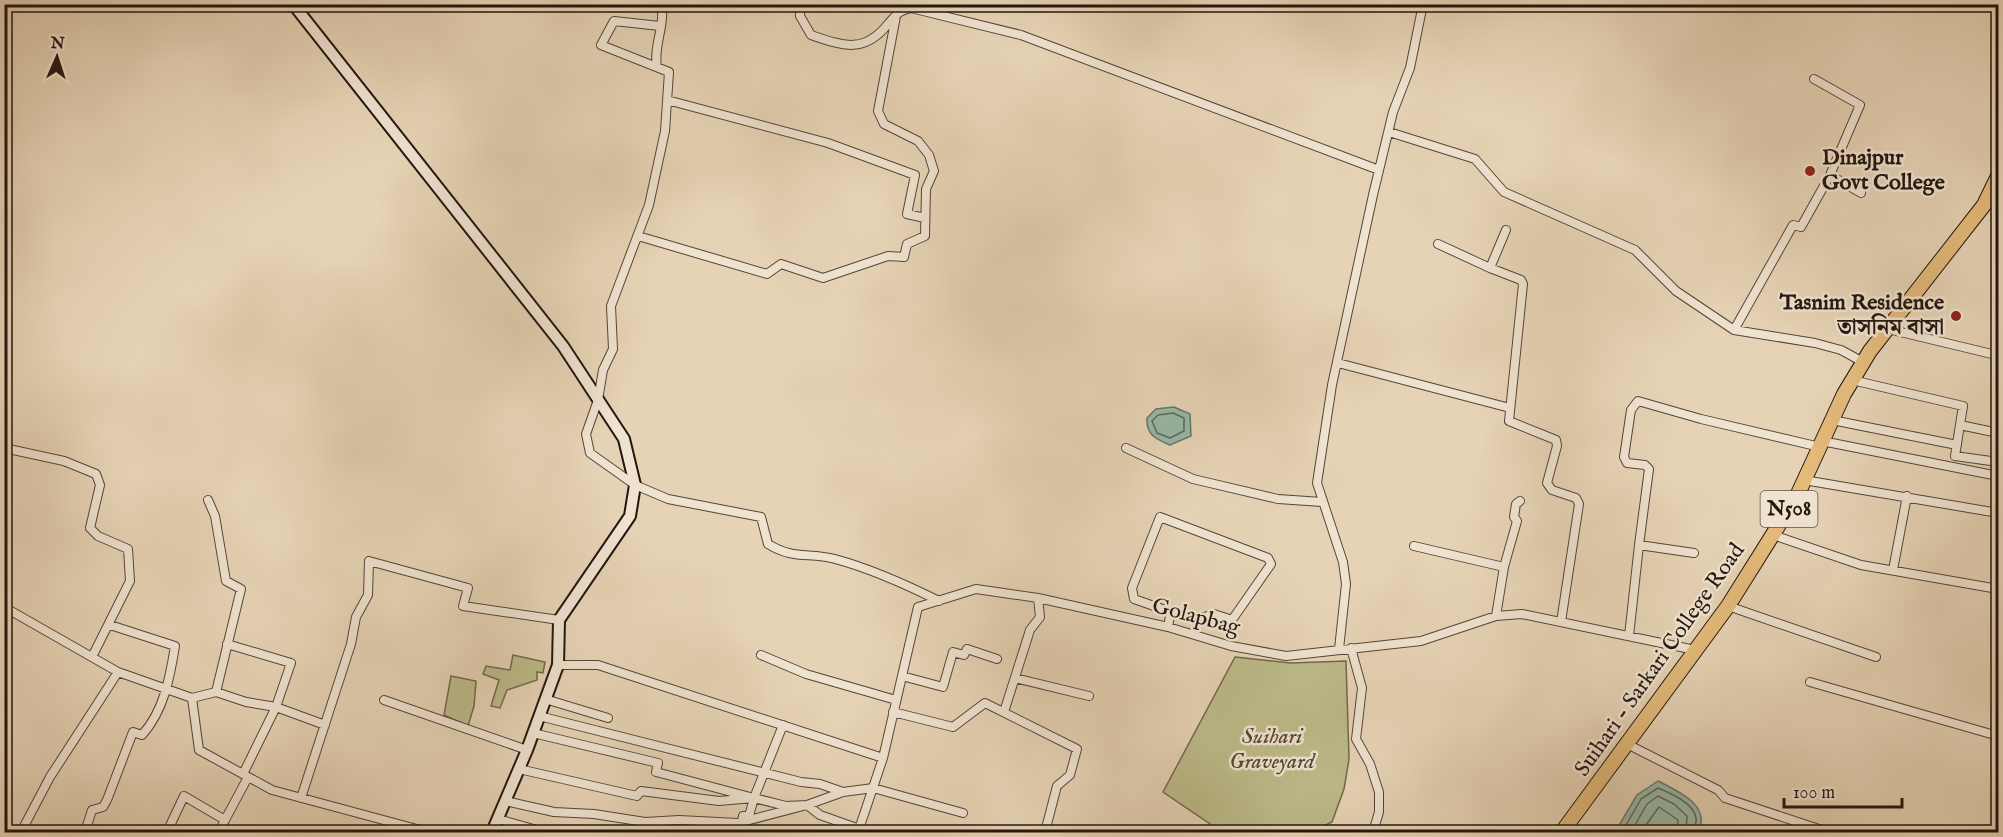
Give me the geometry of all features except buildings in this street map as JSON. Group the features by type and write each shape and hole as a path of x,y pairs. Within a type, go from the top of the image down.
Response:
{"highway":[{"name":"Suihari - Sarkari College Road","path":"1562,832 1728,606 1773,535 1804,480 1863,362 1984,205 1998,176"}],"street":[{"path":"293,4 563,346 624,439 635,485 630,516 559,620 558,665 527,750 492,832"},
{"path":"657,67 654,53 663,12 661,4"},
{"path":"800,4 800,16 811,35 832,42 862,46 880,34 900,10 911,9 1021,35 1379,170"},
{"path":"1339,650 1346,584 1343,562 1317,483 1338,363 1379,170 1393,112 1410,68 1423,4"},
{"path":"638,236 766,274 781,264 823,278 888,256 904,257 907,244 925,236 926,189 934,171 929,155 918,141 884,124 878,111 896,15"},
{"path":"660,26 614,21 601,45 669,72 665,131 649,205 611,306 613,349 603,370 598,400 586,434 591,453 635,485 668,499 761,517 768,544 784,554 843,561 886,575 939,601"},
{"path":"1734,330 1793,225 1801,227 1830,175 1860,105 1814,79"},
{"path":"666,100 828,143 915,175 907,214 925,218"},
{"path":"1389,132 1475,159 1504,192 1635,250 1676,291 1734,330 1815,343 1841,350 1863,362"},
{"path":"1830,175 1861,193"},
{"path":"1490,268 1506,230"},
{"path":"1438,244 1521,280 1523,284 1508,418 1510,424 1556,440 1557,446 1547,483 1552,490 1576,498 1579,504 1561,622"},
{"path":"1888,329 1996,355"},
{"path":"1338,363 1510,408"},
{"path":"1852,380 1963,406 1955,456 1998,462"},
{"path":"1629,636 1649,469 1645,465 1627,463 1624,457 1631,410 1638,400 1735,428 1998,476"},
{"path":"1832,420 1957,445"},
{"path":"1960,425 1998,433"},
{"path":"4,448 64,461 96,474 99,485 90,528 98,536 128,549 130,581 92,657"},
{"path":"1126,448 1193,479 1278,499 1322,502"},
{"path":"1804,480 1998,513"},
{"path":"1893,570 1907,496"},
{"path":"208,500 215,516 226,581 241,589 216,692"},
{"path":"1496,616 1504,567 1518,521 1514,517 1516,504 1520,501"},
{"path":"1160,517 1268,558 1270,561 1271,564 1232,620 1214,614 1201,618 1174,613 1134,599 1132,588 1160,517"},
{"path":"1773,535 1861,565 1998,589"},
{"path":"1639,545 1694,553"},
{"path":"1414,546 1504,567"},
{"path":"301,798 351,644 356,617 368,595 369,561 468,588 463,606 559,620"},
{"name":"Golapbag","path":"858,831 883,758 918,607 976,589 1038,598 1168,627 1231,646 1286,656 1420,641 1496,616 1521,614 1695,650"},
{"path":"1004,712 1030,630 1040,617 1038,598"},
{"path":"1728,606 1876,657"},
{"path":"4,607 118,672 192,698 216,692 246,702 276,707 325,724"},
{"path":"1168,627 1170,616 1174,613"},
{"path":"85,832 92,810 103,807 107,800 134,732 142,735 149,727 166,689 176,646 155,642 110,625"},
{"path":"219,832 276,707 291,663 227,644"},
{"path":"1351,648 1362,688 1356,739 1370,764 1379,792 1379,812 1372,832"},
{"path":"902,676 944,687 953,652 964,655 967,649 997,659"},
{"path":"761,655 806,674 896,700"},
{"path":"558,665 598,665 883,758"},
{"path":"21,832 50,777 118,672"},
{"path":"1015,678 1089,696"},
{"path":"1810,682 1998,736"},
{"path":"192,698 199,750 272,790 403,829 428,832"},
{"path":"545,699 608,718"},
{"path":"384,700 527,750"},
{"path":"893,712 953,727 985,703 1077,749 1070,775 1057,786 1045,832"},
{"path":"539,716 763,773 820,784 843,792"},
{"path":"750,832 740,832 743,816 749,816 763,773 783,725"},
{"path":"533,733 658,763 656,772 754,798 786,806 807,805 820,814 858,831 868,832"},
{"path":"1627,744 1718,790 1725,798 1819,829 1819,832"},
{"path":"519,769 637,796 641,791 719,801 754,798"},
{"path":"505,801 554,813 594,814 645,822 679,820 742,822 807,805 843,792 873,788 963,813"},
{"path":"167,832 184,796 225,820"},
{"path":"498,819 544,832"}],"green space":[{"path":"513,655 545,662 543,673 537,672 537,680 507,690 500,708 491,706 499,680 483,674 486,666 510,670"},
{"name":"Suihari Graveyard","path":"1235,657 1291,663 1346,661 1349,759 1344,789 1332,822 1311,832 1267,825 1263,832 1222,832 1163,792"},
{"path":"451,676 476,681 474,706 468,726 444,715"}],"water":[{"path":"1174,407 1190,414 1191,436 1170,445 1150,432 1147,418 1156,409"},
{"path":"1658,781 1683,795 1696,806 1701,822 1699,832 1615,832 1637,795"}],"place":[{"name":"Dinajpur Govt College","path":"1810,171"},
{"name":"Tasnim Residence তাসনিম বাসা","path":"1956,316"}]}
